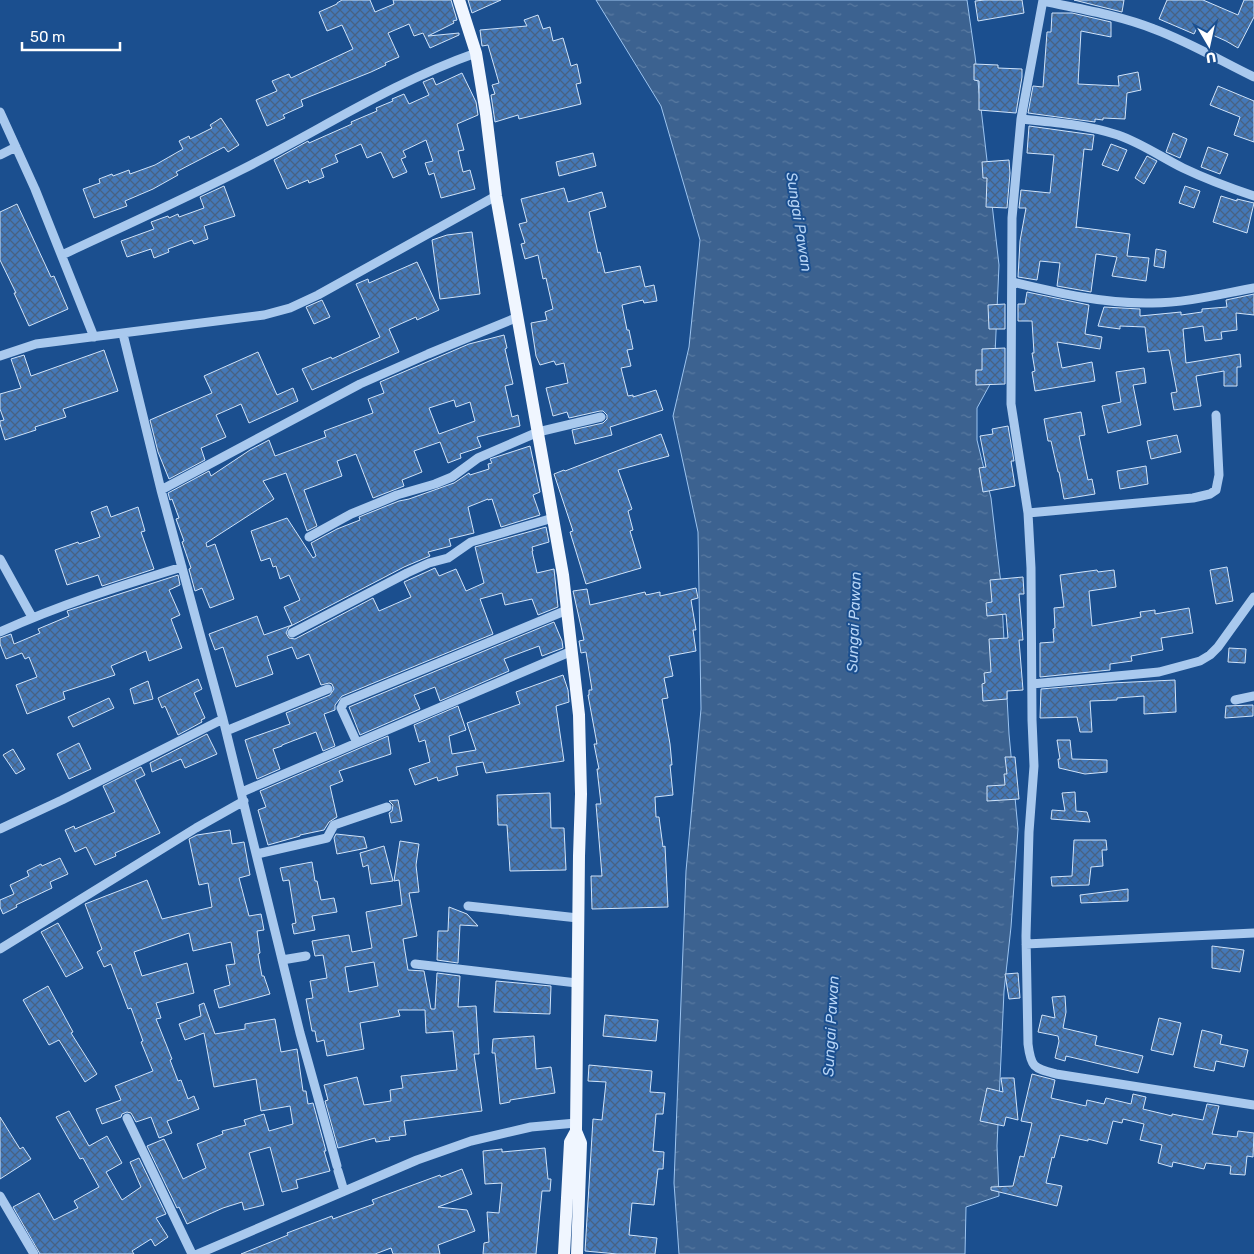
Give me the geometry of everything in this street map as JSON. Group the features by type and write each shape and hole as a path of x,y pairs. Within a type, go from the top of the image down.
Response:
{"main road":[{"path":"459,0 476,53 496,196 564,575 579,715 581,794 576,1135 572,1228 577,1254"},
{"path":"564,1254 572,1228"}],"street":[{"path":"1254,77 1154,28 1043,0 1020,119 1012,218 1011,404 1028,512 1031,568 1034,766 1028,832 1026,944 1030,1059 1034,1066 1040,1070 1056,1074 1254,1105"},
{"path":"62,256 241,170 401,84 476,53"},
{"path":"0,112 35,189 94,337"},
{"path":"1020,119 1058,122 1096,129 1120,136 1185,169 1254,196"},
{"path":"0,155 16,147"},
{"path":"0,356 36,344 264,315 290,308 496,196"},
{"path":"1012,282 1074,296 1112,302 1152,304 1178,302 1254,288"},
{"path":"162,490 360,384 518,317"},
{"path":"123,334 243,797 300,1033 344,1191"},
{"path":"1028,512 1193,498 1210,494 1216,490 1219,475 1216,415"},
{"path":"309,537 351,514 390,498 452,477 478,458 538,432 601,417"},
{"path":"292,633 407,573 429,563 448,558 471,542 553,518"},
{"path":"0,559 32,617"},
{"path":"0,632 32,617 103,590 182,567"},
{"path":"1032,684 1159,672 1200,661 1218,647 1254,597"},
{"path":"357,743 341,708 344,702 568,610"},
{"path":"0,949 243,797 357,743 572,651"},
{"path":"226,731 328,689"},
{"path":"1235,700 1254,696"},
{"path":"0,829 223,719"},
{"path":"257,854 326,838 334,825 387,807"},
{"path":"468,906 578,918"},
{"path":"1026,944 1254,933"},
{"path":"282,960 306,956"},
{"path":"415,964 577,982"},
{"path":"127,1118 192,1254"},
{"path":"198,1254 417,1160 471,1141 530,1127 576,1135"},
{"path":"0,1196 34,1254"}],"water":[{"name":"Sungai Pawan","path":"596,0 967,0 999,265 994,377 977,408 977,440 991,498 1001,584 1009,734 1018,829 1004,991 997,1146 999,1196 966,1207 965,1254 679,1254 674,1183 686,871 701,709 698,532 673,416 689,347 700,240 661,106"}],"building":[{"path":"342,0 370,0 375,12 394,4 393,0 451,0 457,20 428,36 459,33 459,35 430,48 423,33 414,36 409,24 388,33 399,57 371,72 301,100 303,106 283,115 285,118 267,126 256,100 277,91 272,81 289,74 291,78 353,49 342,25 327,31 319,12"},
{"path":"468,0 501,0 472,13"},
{"path":"1022,0 1024,13 978,21 975,1"},
{"path":"1074,0 1124,0 1122,12"},
{"path":"1167,0 1203,0 1238,15 1244,0 1254,0 1254,17 1238,48 1197,28 1194,34 1159,19"},
{"path":"1052,13 1072,13 1111,22 1111,37 1081,31 1078,84 1119,86 1118,76 1138,72 1141,90 1127,93 1125,119 1103,118 1103,120 1095,119 1095,122 1028,113 1033,86 1043,87 1047,32 1051,32"},
{"path":"538,15 543,29 550,27 553,41 563,38 571,66 577,64 581,83 576,84 581,104 519,119 518,115 495,122 491,95 495,94 492,85 499,83 488,45 482,46 480,30 527,26 524,20"},
{"path":"974,64 1022,69 1016,113 979,110 979,81 974,80"},
{"path":"462,73 476,102 478,115 457,124 464,150 458,151 463,172 470,170 475,189 441,198 434,173 429,175 425,163 433,161 426,140 403,151 406,157 401,159 407,172 393,178 381,152 367,158 361,144 335,155 338,162 321,169 324,177 309,183 308,180 287,189 274,160 308,141 309,143 352,124 351,122 377,111 376,108 393,101 392,99 404,94 409,104 429,95 423,82 433,78 436,85"},
{"path":"1218,86 1254,101 1254,142 1234,135 1240,117 1210,105"},
{"path":"221,118 239,145 228,152 224,147 176,172 178,175 153,189 125,201 127,206 94,218 83,189 100,183 99,179 112,174 113,176 129,170 130,174 155,165 183,149 179,141 189,136 190,139 212,128 210,125"},
{"path":"1029,126 1094,135 1092,150 1084,149 1076,227 1130,234 1127,256 1149,258 1146,281 1112,276 1117,257 1096,254 1091,292 1057,286 1060,263 1040,261 1037,280 1018,277 1020,241 1026,208 1019,208 1021,190 1050,193 1054,155 1027,153"},
{"path":"1173,133 1187,139 1180,158 1166,152"},
{"path":"1111,144 1127,150 1118,171 1102,165"},
{"path":"1208,147 1228,154 1220,174 1201,167"},
{"path":"593,153 596,166 559,176 556,162"},
{"path":"1147,156 1157,161 1144,184 1135,178"},
{"path":"1009,160 1010,173 1007,208 986,207 987,178 983,178 982,162"},
{"path":"224,186 235,216 204,226 208,239 194,244 192,240 168,249 169,252 154,258 151,249 127,257 121,241 154,229 151,222 178,214 179,217 204,208 200,197"},
{"path":"1185,186 1200,191 1194,208 1179,203"},
{"path":"564,188 568,202 602,192 606,207 589,212 598,253 600,252 605,273 640,266 645,287 654,285 657,301 644,303 643,300 622,305 633,349 627,350 631,366 621,368 628,396 633,395 633,397 656,390 663,410 610,427 612,435 575,444 572,430 603,423 607,419 607,415 600,411 569,418 567,412 553,416 546,388 568,383 564,363 556,365 554,361 540,365 536,356 531,323 547,320 545,312 553,309 546,278 543,279 538,255 525,259 521,244 525,243 519,224 527,222 521,199"},
{"path":"1221,196 1237,201 1237,199 1254,203 1247,233 1213,222"},
{"path":"17,204 51,277 54,276 68,309 29,326 0,260 0,212"},
{"path":"472,232 480,294 440,299 432,240 447,235"},
{"path":"1156,249 1166,251 1164,268 1154,266"},
{"path":"417,262 439,310 417,320 416,317 389,329 399,352 312,390 302,369 331,357 332,359 380,337 356,284 368,279 369,283"},
{"path":"1027,292 1089,305 1085,334 1102,337 1100,349 1057,342 1062,368 1092,362 1095,381 1035,391 1032,372 1035,371 1032,353 1034,353 1032,321 1018,321 1018,304 1025,304"},
{"path":"1254,294 1254,315 1236,313 1237,330 1221,332 1222,339 1205,341 1203,326 1183,329 1186,363 1240,354 1241,367 1237,367 1237,386 1224,386 1224,371 1196,376 1201,406 1174,410 1171,393 1177,392 1169,350 1148,352 1145,327 1120,326 1120,329 1098,326 1104,307 1140,309 1140,316 1181,312 1181,315 1202,312 1202,309 1227,307 1226,300"},
{"path":"322,300 330,317 314,324 306,307"},
{"path":"1005,304 1005,329 989,329 988,305"},
{"path":"504,335 507,348 505,349 513,384 505,386 512,417 518,415 520,426 477,437 481,447 460,454 461,458 448,463 440,442 414,451 422,472 402,480 404,486 373,498 356,454 337,461 342,476 304,490 317,526 307,531 286,473 263,481 274,499 206,543 207,547 215,544 234,599 210,608 202,588 195,591 189,569 191,568 182,542 184,541 176,519 179,518 168,493 209,471 211,476 250,450 269,440 275,456 326,437 324,431 373,413 368,399 384,393 380,382 469,344","holes":["454,400 456,407 470,402 475,421 439,434 429,408"]},
{"path":"1005,348 1005,384 976,385 976,370 982,370 982,349"},
{"path":"104,350 118,391 63,409 66,417 35,427 36,430 5,440 0,424 0,421 4,420 0,409 0,394 21,388 11,359 24,355 31,376"},
{"path":"258,352 277,395 293,388 298,401 249,423 241,404 216,415 226,437 201,448 205,460 169,479 158,452 150,420 212,393 204,376"},
{"path":"1144,368 1146,383 1133,385 1141,425 1108,433 1102,406 1121,402 1116,372"},
{"path":"1081,412 1085,435 1079,436 1088,480 1092,479 1095,494 1064,499 1059,472 1051,441 1048,441 1044,419"},
{"path":"1008,426 1014,461 1011,461 1015,486 983,492 979,468 986,467 980,436 993,434 992,429"},
{"path":"661,434 669,456 618,470 632,509 628,511 633,530 630,531 641,568 586,584 570,532 573,531 554,474"},
{"path":"1177,435 1181,452 1151,459 1147,441"},
{"path":"530,446 540,492 533,495 540,515 501,527 492,499 468,507 474,533 449,539 451,546 428,552 430,556 404,567 289,627 286,633 289,638 295,639 373,598 379,611 411,597 404,582 435,568 439,576 456,569 466,591 484,583 475,547 546,527 549,542 532,547 532,551 537,573 554,569 558,607 538,615 532,599 505,605 502,593 480,599 493,634 342,696 335,705 335,710 324,714 335,746 323,751 316,732 282,745 273,749 280,769 257,779 245,740 290,724 286,713 330,695 334,689 332,684 329,683 321,685 309,654 297,659 292,647 267,656 273,674 236,687 223,647 215,650 209,634 257,616 264,635 292,625 284,607 300,600 289,575 280,579 276,566 273,567 270,558 261,561 251,531 287,518 313,558 316,556 311,543 337,529 360,520 359,517 399,501 454,483 469,473 470,475 489,469 488,464 492,463 490,459"},
{"path":"1146,466 1148,484 1120,489 1117,471"},
{"path":"107,506 111,517 138,507 145,531 141,532 154,569 102,586 98,575 67,585 55,550 100,537 91,512"},
{"path":"1227,567 1233,601 1216,604 1210,570"},
{"path":"1097,570 1098,572 1114,570 1116,587 1089,591 1092,626 1141,617 1140,612 1155,610 1155,614 1189,608 1193,633 1161,638 1163,650 1131,656 1132,661 1110,664 1110,670 1040,677 1040,643 1054,642 1054,608 1064,607 1060,575"},
{"path":"178,575 180,585 169,590 180,615 171,619 182,648 149,661 146,651 111,666 115,675 63,692 65,699 27,714 16,685 37,677 29,657 25,659 22,653 6,659 0,644 0,638 11,634 14,644 40,633 38,629 69,616 67,611"},
{"path":"1023,577 1024,594 1019,594 1023,640 1019,640 1023,690 1007,691 1007,699 983,701 982,684 985,683 984,673 991,672 989,639 1008,638 1006,614 987,616 986,603 992,602 990,580"},
{"path":"696,588 698,598 691,600 696,630 693,630 696,651 669,656 673,676 664,678 668,698 662,699 670,744 673,795 655,797 656,817 659,817 663,847 665,846 668,907 592,909 591,876 602,876 596,804 601,804 597,769 599,769 594,744 597,744 588,695 589,690 592,690 586,652 581,653 579,641 584,640 573,591 587,589 590,605 645,592 646,595 660,592 660,596"},
{"path":"554,622 563,648 542,656 539,646 504,659 509,671 440,701 435,687 414,695 420,709 360,735 349,707"},
{"path":"1229,648 1246,649 1245,663 1228,662"},
{"path":"563,675 568,690 569,702 556,706 564,761 486,773 483,762 456,767 458,775 438,781 437,777 415,785 409,769 430,762 425,740 419,742 414,725 458,706 466,730 449,736 452,754 476,750 467,723 520,704 516,692"},
{"path":"198,679 202,689 194,693 205,718 201,720 202,722 178,735 165,706 162,708 158,698"},
{"path":"1175,680 1176,712 1144,714 1144,696 1090,701 1092,732 1080,732 1077,717 1040,718 1041,689"},
{"path":"148,681 153,699 134,704 130,689"},
{"path":"109,698 114,708 73,727 68,717"},
{"path":"1253,705 1253,716 1225,718 1226,706"},
{"path":"207,734 217,754 185,768 181,759 152,772 150,763"},
{"path":"388,736 391,754 339,771 343,781 330,786 337,817 329,822 324,830 268,845 258,810 266,807 260,791"},
{"path":"1057,740 1070,740 1072,759 1107,760 1107,772 1085,774 1059,768 1058,759 1060,759"},
{"path":"79,743 91,769 69,779 57,754"},
{"path":"13,749 25,769 16,774 3,755"},
{"path":"1005,757 1015,757 1019,799 987,801 987,786 1005,785 1004,774 1007,774"},
{"path":"141,767 145,775 135,780 160,833 115,853 116,856 95,865 86,847 75,852 65,830 74,826 75,829 115,812 103,786"},
{"path":"1075,792 1076,811 1087,812 1090,822 1051,819 1052,810 1065,811 1062,793"},
{"path":"550,793 551,828 564,828 566,870 510,871 507,825 498,825 497,795"},
{"path":"398,800 402,821 391,823 389,813 392,811 393,805 389,801"},
{"path":"230,830 232,844 244,842 250,875 239,878 249,916 261,914 264,930 257,931 260,953 258,954 262,976 264,976 270,994 219,1008 214,990 230,985 226,965 235,964 231,942 193,951 189,933 134,952 142,976 187,963 194,993 156,1003 161,1018 156,1019 172,1059 170,1060 178,1081 181,1080 188,1099 194,1096 199,1109 167,1121 172,1133 159,1138 151,1117 136,1122 131,1113 127,1112 122,1114 121,1117 102,1124 96,1109 121,1100 115,1086 153,1071 141,1042 143,1041 131,1008 128,1009 111,964 104,967 97,952 102,949 85,904 147,880 162,919 212,907 208,883 199,885 189,839 197,835"},
{"path":"336,834 364,837 367,848 337,854 334,838"},
{"path":"1074,840 1106,840 1107,850 1102,850 1103,866 1091,867 1089,885 1052,886 1051,877 1072,876"},
{"path":"400,841 419,844 416,865 419,892 409,893 417,936 403,939 408,970 424,971 431,1009 435,1009 437,973 460,976 458,1007 476,1006 479,1054 474,1054 482,1111 404,1121 406,1135 389,1137 390,1140 376,1142 375,1138 338,1148 325,1101 328,1100 324,1085 357,1077 364,1105 391,1101 390,1090 403,1088 401,1076 457,1070 453,1031 426,1033 425,1010 398,1010 400,1016 360,1023 364,1049 327,1056 324,1040 317,1042 315,1031 312,1031 306,999 313,998 310,981 327,978 323,955 315,956 312,941 349,935 352,952 372,948 366,912 402,905 399,880 394,881","holes":["374,962 378,986 349,992 345,967"]},
{"path":"384,846 393,881 371,884 368,865 363,867 360,853"},
{"path":"60,858 68,874 50,882 52,888 16,905 17,907 3,914 0,900 14,894 10,885 29,876 27,871"},
{"path":"312,862 321,900 334,898 337,912 312,916 315,930 294,934 292,924 296,923 289,880 283,881 280,868"},
{"path":"1128,889 1128,901 1081,903 1080,895"},
{"path":"449,907 467,914 478,926 460,925 458,963 437,960 438,931 448,931"},
{"path":"58,923 83,968 66,977 41,932"},
{"path":"1212,946 1244,950 1240,972 1212,968"},
{"path":"1018,973 1020,998 1009,999 1005,974"},
{"path":"496,981 551,986 550,1014 494,1012"},
{"path":"48,986 73,1032 71,1033 97,1074 85,1082 59,1040 49,1045 23,1000"},
{"path":"1065,996 1066,1012 1063,1028 1097,1036 1095,1045 1143,1056 1138,1073 1066,1056 1065,1061 1055,1058 1059,1041 1058,1036 1038,1032 1042,1015 1055,1018 1052,997"},
{"path":"204,1003 215,1034 245,1029 245,1024 275,1019 281,1052 297,1049 303,1091 306,1091 308,1104 313,1103 330,1171 296,1180 298,1188 282,1192 270,1147 249,1153 264,1205 244,1210 242,1202 187,1224 179,1207 177,1208 147,1146 164,1139 183,1179 206,1168 197,1144 223,1134 222,1131 246,1125 244,1120 264,1114 269,1131 293,1124 290,1106 261,1111 256,1079 214,1087 204,1033 185,1040 179,1024 201,1016 199,1005"},
{"path":"605,1015 658,1020 656,1041 603,1036"},
{"path":"1159,1018 1181,1023 1173,1055 1151,1050"},
{"path":"1202,1030 1222,1035 1220,1044 1248,1050 1244,1067 1216,1061 1214,1071 1194,1067"},
{"path":"534,1036 536,1069 551,1067 555,1093 510,1100 510,1102 500,1104 495,1053 492,1053 493,1039"},
{"path":"589,1065 652,1071 650,1092 665,1093 663,1114 656,1114 653,1151 664,1152 663,1169 658,1169 654,1205 632,1203 629,1235 657,1238 655,1254 617,1254 585,1251 593,1119 602,1120 606,1082 588,1081"},
{"path":"1032,1074 1055,1080 1051,1098 1086,1106 1087,1100 1104,1104 1106,1098 1131,1104 1133,1094 1146,1097 1143,1109 1172,1116 1172,1114 1203,1120 1207,1104 1219,1106 1212,1134 1237,1137 1238,1131 1254,1133 1253,1157 1247,1156 1245,1175 1230,1174 1231,1166 1206,1163 1204,1169 1173,1162 1172,1167 1158,1163 1162,1145 1140,1140 1144,1124 1123,1119 1122,1123 1113,1121 1107,1144 1060,1135 1054,1158 1052,1157 1046,1183 1062,1186 1057,1206 991,1190 991,1187 1013,1186 1020,1156 1024,1157 1032,1123 1021,1121"},
{"path":"1001,1078 1014,1078 1018,1120 1006,1117 1004,1126 980,1121 987,1088 1003,1092"},
{"path":"69,1111 89,1146 107,1136 122,1163 106,1172 122,1200 141,1187 130,1162 139,1158 166,1214 156,1218 168,1237 155,1246 151,1239 132,1251 134,1254 40,1254 13,1207 39,1193 54,1220 78,1208 74,1201 99,1187 83,1158 80,1159 56,1117"},
{"path":"0,1117 20,1149 23,1147 31,1159 0,1179"},
{"path":"545,1148 548,1179 551,1179 550,1191 542,1191 536,1254 483,1254 484,1243 489,1242 487,1212 499,1213 502,1183 485,1184 483,1151 502,1149 502,1152"},
{"path":"462,1169 472,1194 438,1207 467,1210 475,1231 438,1245 440,1254 393,1254 391,1248 375,1254 241,1254 288,1235 287,1233 332,1216 333,1219 374,1204 372,1200"}]}
